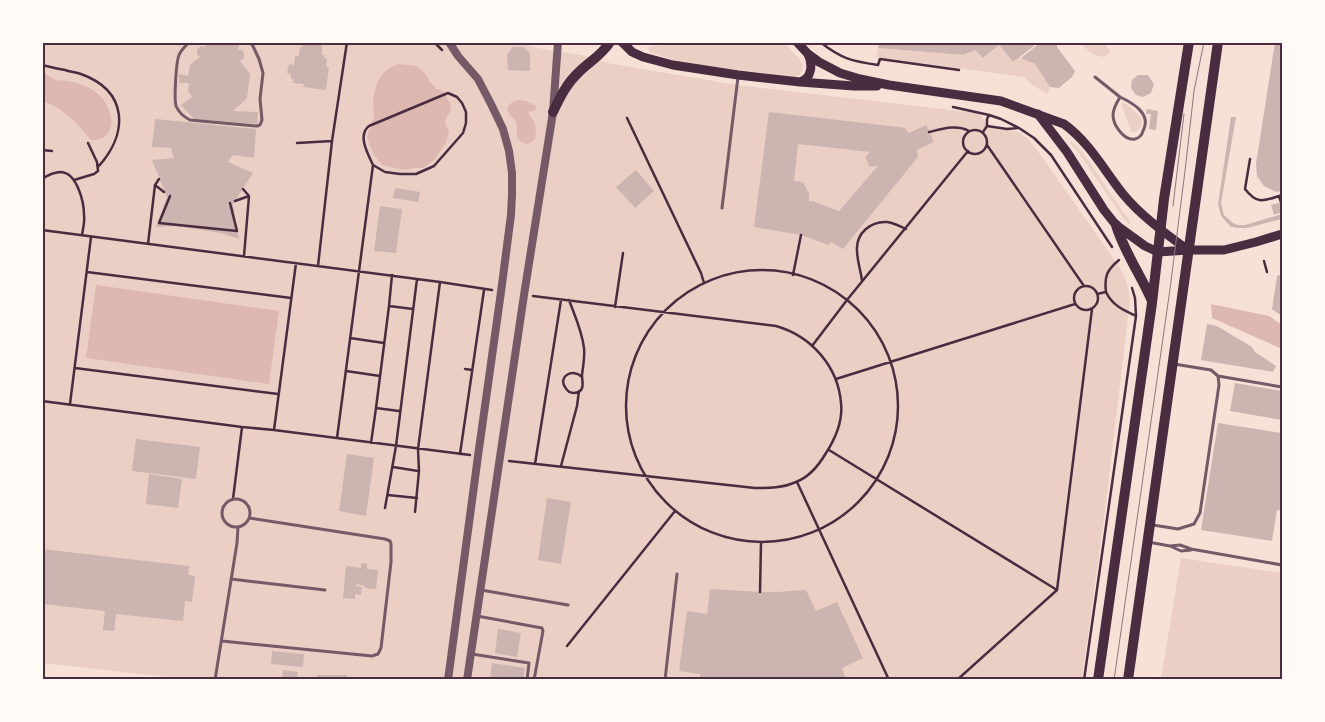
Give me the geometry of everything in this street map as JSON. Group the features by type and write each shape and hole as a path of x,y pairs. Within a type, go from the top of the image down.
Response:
{"main road":[{"path":"554,112 572,78 597,57 610,42"},
{"path":"622,42 632,52 643,57 674,65 800,82 872,86 889,85"},
{"path":"797,42 818,62 840,73 889,85 1001,102 1064,124 1085,142 1125,196 1161,230 1188,250"},
{"path":"1098,680 1152,303 1164,199 1189,42"},
{"path":"1128,680 1218,42"},
{"path":"800,82 810,74 811,64 808,54"},
{"path":"1038,114 1067,152 1104,210 1116,225 1140,243 1158,252 1224,250 1282,234"},
{"path":"1116,225 1121,240 1152,303"}],"street":[{"path":"448,680 512,208 512,173 503,129 478,80 449,42"},
{"path":"467,680 524,295 554,112 558,42"}],"lane":[{"path":"189,42 180,53 178,59 175,98 176,107 181,115 190,120 257,126 262,120 260,99 263,73 251,42"},
{"path":"722,208 738,75"},
{"path":"1094,77 1120,97 1136,106 1145,117 1145,127 1139,137 1132,139 1127,137 1114,122 1113,113 1120,97"},
{"path":"1172,364 1211,370 1218,376 1282,387"},
{"path":"1150,524 1178,529 1194,524 1200,513 1219,385 1218,376"},
{"path":"238,499 246,504 249,510 249,518 245,524 233,527 224,521 222,510 224,505 228,501 238,499"},
{"path":"222,640 372,656 378,654 382,648 391,562 390,541 249,518"},
{"path":"215,680 238,527"},
{"path":"1148,542 1180,550 1191,550 1282,565"},
{"path":"665,680 677,574"},
{"path":"231,578 325,590"},
{"path":"480,590 568,606"},
{"path":"476,616 542,628 534,680"},
{"path":"470,654 529,663 527,680"}],"path":[{"path":"318,266 332,141 347,42"},
{"path":"434,42 442,50"},
{"path":"820,42 844,58 855,62 878,65 880,59 959,70"},
{"path":"42,64 80,73 94,80 105,88 117,104 120,123 115,142 107,157 98,167"},
{"path":"337,438 373,165 368,155 363,134 364,129 448,93 457,97 462,103 466,112 466,123 463,133 434,166 416,174 400,174 385,172 373,165"},
{"path":"953,107 989,115 1019,128 1034,138 1051,156 1115,252"},
{"path":"982,132 988,126 989,115"},
{"path":"628,118 697,264 704,283"},
{"path":"988,126 1007,129 1019,128"},
{"path":"929,132 960,127 969,131 976,130 982,132 987,138 987,145 983,151 971,153 963,145 966,134 969,131"},
{"path":"296,142 332,141"},
{"path":"74,180 98,171 98,162 88,143"},
{"path":"957,680 1057,590 1092,309 1097,302 1097,294 1094,289 1084,286 987,145"},
{"path":"42,150 52,151"},
{"path":"812,346 968,151"},
{"path":"1250,159 1245,189 1251,197 1262,201 1281,196 1281,202"},
{"path":"42,179 52,173 60,172 67,173 74,180 83,202 82,235"},
{"path":"148,244 154,185 160,179"},
{"path":"154,185 164,192"},
{"path":"243,189 249,196 244,256"},
{"path":"170,196 159,223 236,231 230,203"},
{"path":"235,201 249,196"},
{"path":"862,282 857,251 860,238 866,228 875,223 888,222 906,229"},
{"path":"42,230 417,278 501,292"},
{"path":"793,274 801,235"},
{"path":"70,405 91,237"},
{"path":"615,307 623,253"},
{"path":"1122,264 1120,259 1109,268 1105,281 1106,292 1108,298 1120,308 1136,316"},
{"path":"1264,261 1267,272"},
{"path":"274,430 296,263"},
{"path":"753,270 793,274 803,276 826,286 847,300 873,328 891,362 897,386 898,411 895,436 888,460 877,480 857,505 833,523 801,537 781,542 738,540 715,534 694,524 675,511 659,495 645,476 636,459 626,421 628,381 632,362 640,344 650,327 675,300 704,283 728,274 753,270"},
{"path":"87,272 291,298"},
{"path":"371,442 392,275"},
{"path":"385,508 396,446 417,278"},
{"path":"415,512 419,471 418,448 440,282"},
{"path":"1084,680 1136,316 1135,298 1131,284"},
{"path":"1084,286 1077,289 1074,296 1075,304 1084,310 1092,309"},
{"path":"460,454 484,289"},
{"path":"1097,294 1106,292"},
{"path":"500,459 755,488 774,488 796,482 815,468 829,450 835,438 840,419 841,403 836,379 826,361 800,336 788,330 776,326 524,295"},
{"path":"535,464 561,300"},
{"path":"562,466 579,391 584,383 582,377 584,348 578,322 569,300"},
{"path":"836,379 1075,304"},
{"path":"389,306 413,309"},
{"path":"350,338 384,343"},
{"path":"75,368 278,394"},
{"path":"465,369 472,370"},
{"path":"346,371 380,376"},
{"path":"579,391 573,393 566,390 563,384 565,377 570,373 577,373 582,377"},
{"path":"42,401 478,456"},
{"path":"376,408 400,411"},
{"path":"233,499 242,427"},
{"path":"829,450 1057,590"},
{"path":"393,467 419,471"},
{"path":"796,482 889,680"},
{"path":"388,495 417,498"},
{"path":"567,646 675,511"},
{"path":"760,592 761,542"}],"shaded area":[{"path":"43,43 518,43 586,56 608,63 737,85 978,113 994,128 1021,134 1037,150 1119,266 1129,291 1130,300 1105,511 1082,679 193,680 43,663"},
{"path":"696,43 785,43 800,60 803,69 795,78 718,69 650,53 648,49 652,46"},
{"path":"1082,43 1104,43 1111,52 1104,57 1097,55 1091,53"},
{"path":"999,45 1013,62 1019,57 1035,64 1050,87 1047,94 1024,77 876,57 878,48 963,55 975,50 983,58"},
{"path":"399,64 416,66 422,70 437,89 443,91 451,105 445,123 449,132 446,143 434,160 423,168 404,170 382,165 373,154 367,137 374,117 373,99 377,83 384,72"},
{"path":"43,72 56,80 81,84 103,98 112,122 107,135 100,139 91,140 63,111 43,102"},
{"path":"518,100 526,101 536,106 534,111 529,112 535,126 535,139 526,144 518,139 517,124 508,111 509,105"},
{"path":"1122,103 1125,103 1141,117 1140,129 1131,131"},
{"path":"1071,141 1087,158 1130,221 1129,224 1070,143"},
{"path":"96,285 279,311 269,384 86,358"},
{"path":"1211,304 1269,316 1282,325 1282,349 1212,318"},
{"path":"1181,558 1282,573 1282,679 1161,679"}],"building":[{"path":"206,42 235,42 239,46 238,50 242,50 244,53 244,58 240,61 250,74 247,98 233,111 258,112 257,124 194,119 181,105 192,97 188,91 189,83 179,83 179,74 188,76 190,65 200,57 197,54 197,49 201,46 205,47"},
{"path":"306,42 322,42 322,55 327,59 326,67 329,67 326,90 303,87 304,84 293,83 294,79 291,79 291,74 287,73 289,64 294,65 295,56 299,56 300,47 306,45"},
{"path":"879,42 1036,42 1034,46 1013,62 999,45 983,58 975,50 963,55 878,48"},
{"path":"1041,42 1057,42 1057,47 1075,71 1072,77 1059,88 1050,87 1035,64 1021,58"},
{"path":"1275,42 1282,42 1282,191 1276,192 1264,186 1257,176 1256,164"},
{"path":"513,47 523,47 530,53 530,71 508,70 507,54"},
{"path":"1138,75 1148,75 1154,84 1151,93 1143,97 1136,95 1131,88 1132,80"},
{"path":"1147,109 1158,111 1156,130 1149,129 1151,114 1146,114"},
{"path":"769,112 899,127 905,128 909,133 926,125 934,142 917,150 918,157 843,249 831,242 829,245 801,235 754,227","holes":["798,144 870,152 865,157 870,167 878,166 839,211 812,201 809,202 809,193 803,182 794,181"]},
{"path":"1231,117 1236,117 1221,203 1224,215 1238,225 1245,225 1282,214 1282,219 1247,228 1238,228 1231,227 1221,216 1218,204"},
{"path":"155,119 256,129 254,158 233,155 228,162 253,173 233,204 239,239 221,233 197,229 174,226 156,227 167,197 152,160 174,158 171,148 152,147"},
{"path":"636,170 654,191 635,208 616,187"},
{"path":"395,188 420,192 418,202 393,198"},
{"path":"1282,202 1282,212 1274,215 1271,205"},
{"path":"380,206 402,209 396,253 374,251"},
{"path":"1282,274 1282,316 1272,309 1277,276"},
{"path":"1207,324 1217,326 1252,347 1255,352 1276,366 1273,372 1201,360"},
{"path":"1235,383 1282,391 1282,420 1230,411"},
{"path":"1218,423 1282,433 1280,487 1282,487 1282,511 1277,510 1272,541 1201,530"},
{"path":"136,439 200,447 196,479 132,471"},
{"path":"347,454 374,458 366,516 339,511"},
{"path":"149,474 182,479 178,508 146,504"},
{"path":"547,498 571,502 561,564 538,560"},
{"path":"42,549 189,566 188,575 195,576 192,602 185,601 183,621 116,614 114,631 103,630 105,611 42,604"},
{"path":"361,563 367,564 367,569 378,570 376,589 365,588 365,586 356,584 356,586 362,587 361,595 355,594 355,599 343,598 346,566 361,568"},
{"path":"710,589 760,592 806,590 816,611 837,602 863,658 842,668 846,680 700,680 700,674 679,671 687,611 707,614"},
{"path":"498,629 521,633 517,657 495,653"},
{"path":"272,651 304,654 303,667 271,664"},
{"path":"492,663 525,668 523,680 490,680"},
{"path":"283,670 298,672 297,680 282,680"},
{"path":"317,675 347,675 347,680 317,680"}],"tram line":[{"path":"1114,680 1170,289 1194,91 1204,42"},
{"path":"1173,206 1184,114"}]}
